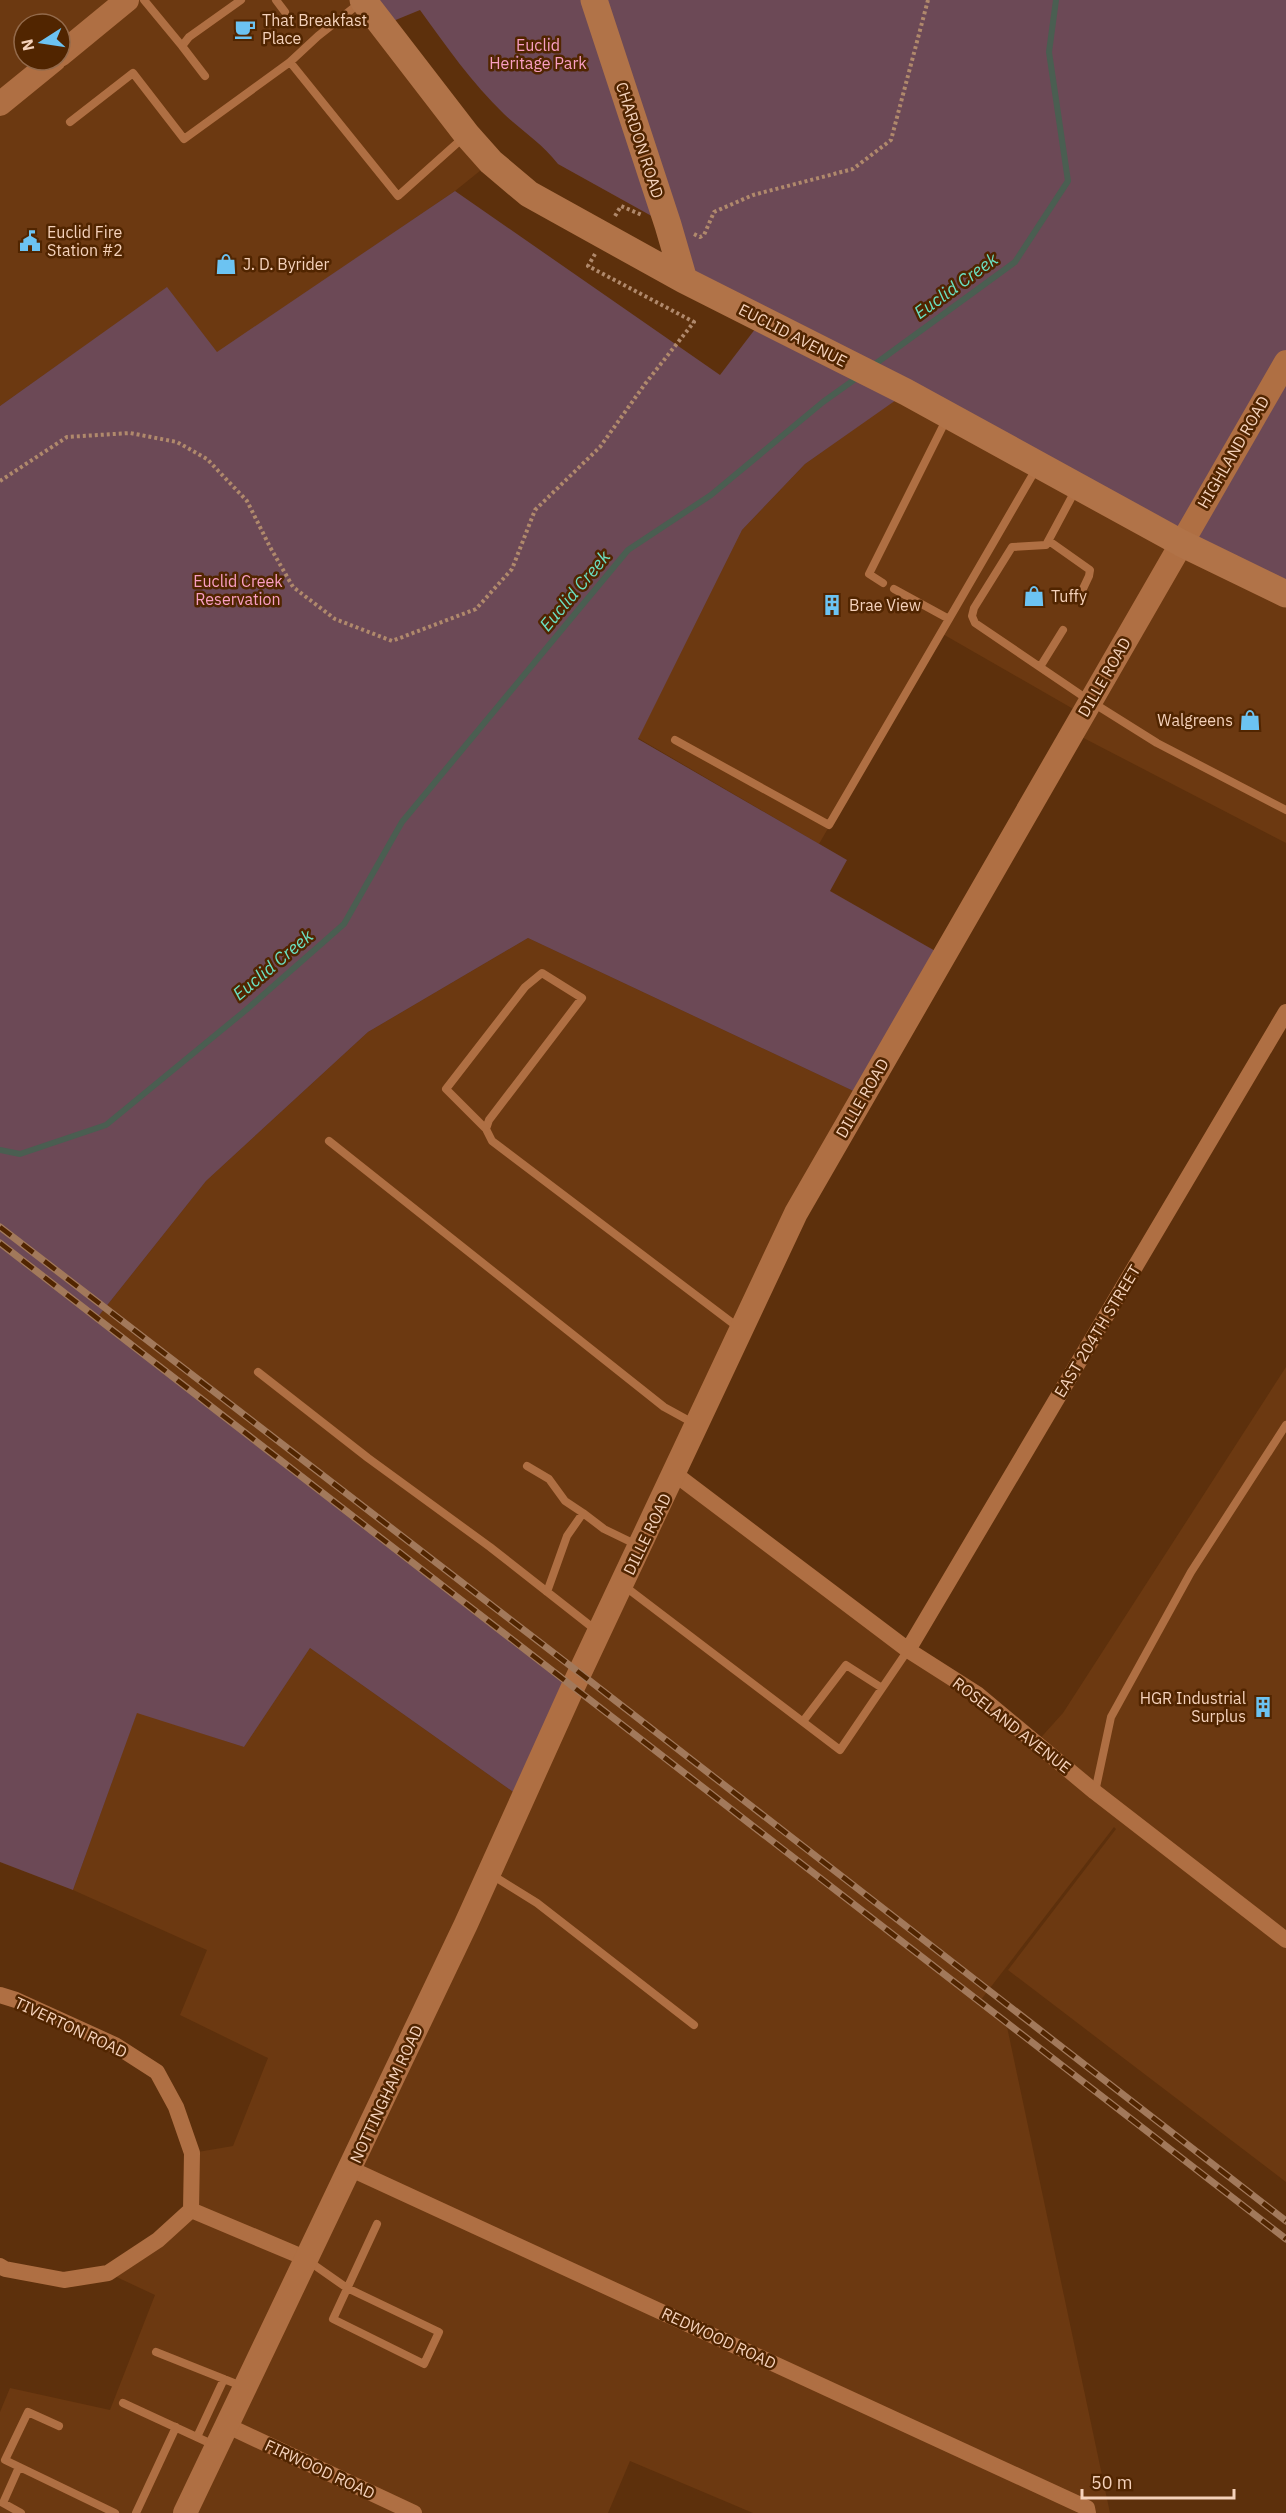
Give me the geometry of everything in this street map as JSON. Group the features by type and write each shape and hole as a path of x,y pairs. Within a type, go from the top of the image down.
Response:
{"main road":[{"name":"EUCLID AVENUE","path":"363,0 467,135 491,162 529,194 684,280 906,392 1181,543 1286,594"},
{"name":"CHARDON ROAD","path":"594,0 684,280"}],"street":[{"path":"72,45 128,0"},
{"path":"0,104 39,72"},
{"name":"HIGHLAND ROAD","path":"1181,543 1286,362"},
{"name":"DILLE ROAD","path":"581,1674 796,1213 1181,543"},
{"name":"EAST 204TH STREET","path":"908,1650 1286,1012"},
{"name":"ROSELAND AVENUE","path":"675,1473 908,1650 977,1694 1095,1792 1286,1940"},
{"name":"NOTTINGHAM ROAD","path":"185,2513 234,2383 305,2258 351,2169 581,1674"},
{"name":"TIVERTON ROAD","path":"0,1995 115,2044 157,2072 176,2106 192,2153 191,2210"},
{"name":"REDWOOD ROAD","path":"351,2169 1088,2511"},
{"path":"0,2266 64,2280 108,2273 158,2240 191,2210 305,2258"},
{"name":"FIRWOOD ROAD","path":"213,2436 414,2513"}],"lane":[{"path":"144,0 205,76"},
{"path":"182,46 189,37 241,0"},
{"path":"276,0 285,12"},
{"path":"70,122 133,73 184,139 290,62 363,0"},
{"path":"290,62 398,196 467,135"},
{"path":"883,583 869,574 949,416"},
{"path":"675,740 829,825 1038,465"},
{"path":"1078,486 1046,544 1012,547 974,608 972,616 975,623 1157,744 1286,810"},
{"path":"1049,541 1090,570 1081,593"},
{"path":"894,589 949,619"},
{"path":"1040,667 1063,630"},
{"path":"486,1129 489,1120 582,998 542,973 525,987 446,1089 486,1129 492,1141 742,1330"},
{"path":"329,1141 664,1407 698,1426"},
{"path":"258,1372 599,1633"},
{"path":"1095,1792 1110,1717 1191,1572 1286,1425"},
{"path":"527,1466 549,1479 565,1501 604,1529 640,1546"},
{"path":"547,1592 567,1536 583,1513"},
{"path":"622,1584 804,1720 840,1750 908,1650"},
{"path":"804,1720 846,1665 882,1688"},
{"path":"489,1873 537,1903 694,2025"},
{"path":"305,2258 347,2288 439,2332 424,2364 333,2319 347,2288 377,2224"},
{"path":"156,2352 234,2383"},
{"path":"123,2403 176,2427 213,2436"},
{"path":"59,2426 28,2412 5,2460 115,2513"},
{"path":"136,2513 176,2427"},
{"path":"19,2467 3,2503 21,2513"}],"path":[{"path":"700,237 704,235 714,212 753,195 853,169 891,140 928,0"},
{"path":"617,213 621,206 633,212"},
{"path":"0,482 67,437 130,433 177,442 207,459 247,501 293,587 335,619 392,641 433,628 476,609 512,569 535,510 600,447 645,384 694,322 588,266 592,261"}],"shaded area":[{"path":"0,0 363,0 491,162 455,191 217,353 167,288 0,406"},
{"path":"906,392 1286,594 1286,843 1072,732 1082,714 941,633 819,844 638,738 742,530 805,464"},
{"path":"528,938 864,1096 675,1473 1036,1743 1063,1713 1286,1367 1286,2182 1008,1970 1116,1829 1114,1827 980,2001 1006,2022 1110,2513 753,2513 630,2461 608,2513 0,2513 0,2412 10,2388 110,2410 155,2295 108,2273 191,2210 192,2153 233,2146 268,2058 180,2015 207,1950 73,1890 137,1712 244,1747 310,1648 523,1799 573,1687 97,1318 206,1181 368,1032"}],"green space":[{"path":"361,0 1286,0 1286,594 906,393 805,464 742,530 638,739 847,860 830,891 944,956 864,1096 528,938 368,1032 206,1181 97,1318 573,1687 523,1799 310,1648 244,1747 137,1713 73,1890 0,1862 0,406 167,287 217,352 455,191 720,375 762,320 684,280 666,224 558,164 481,90 420,10 381,26"}],"waterway":[{"name":"Euclid Creek","path":"871,367 1015,262 1068,181 1049,52 1056,0"},
{"name":"Euclid Creek","path":"0,1150 20,1154 106,1125 246,1010 344,924 402,822 628,550 711,495 823,402 858,377"}],"railway":[{"path":"0,1227 1286,2221"},
{"path":"0,1243 1286,2239"}],"place":[{"name":"That Breakfast Place","path":"245,29"},
{"name":"Euclid Fire Station #2","path":"30,241"},
{"name":"J. D. Byrider","path":"226,264"},
{"name":"Tuffy","path":"1034,596"},
{"name":"Brae View","path":"832,605"},
{"name":"Walgreens","path":"1250,720"},
{"name":"HGR Industrial Surplus","path":"1263,1707"}],"park label":[{"name":"Euclid Heritage Park","path":"538,54"},
{"name":"Euclid Creek Reservation","path":"238,590"}]}
